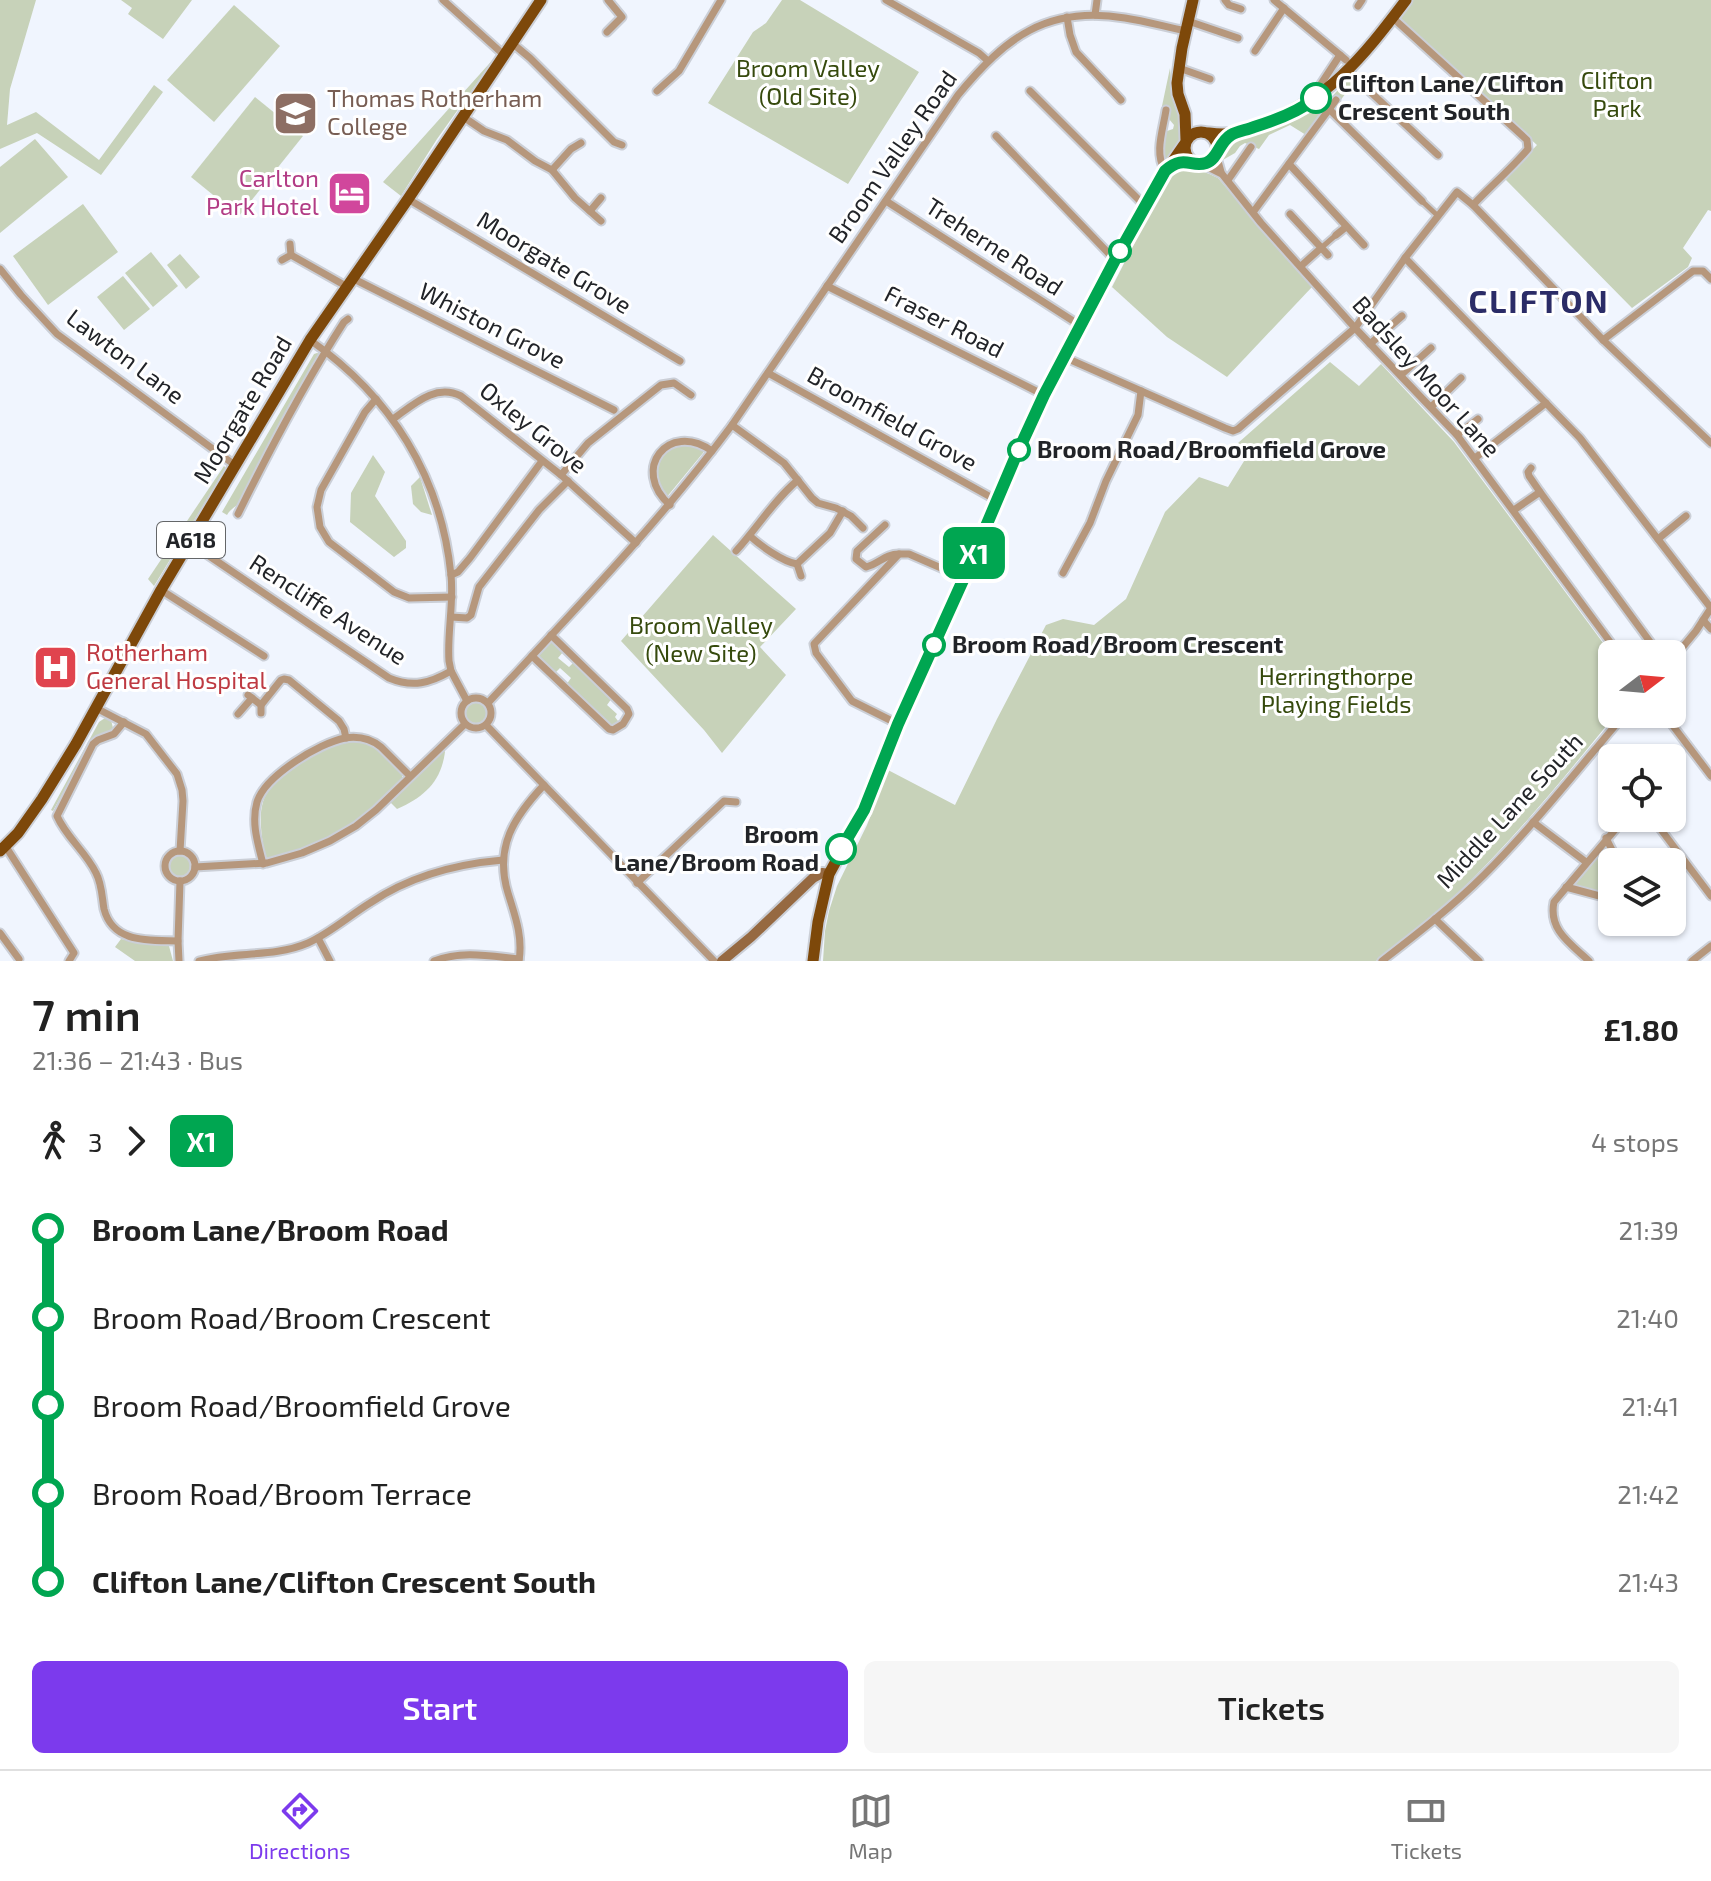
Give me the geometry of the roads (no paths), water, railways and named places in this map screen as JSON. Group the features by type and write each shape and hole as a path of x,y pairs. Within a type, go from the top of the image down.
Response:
{"main road":[{"name":"Moorgate Road","path":"3,849 32,815 310,340 541,0"},
{"path":"1193,0 1179,68 1178,94 1185,114 1186,155 1198,163"},
{"path":"1169,167 1210,161 1230,136 1275,120 1310,102 1345,62 1393,18 1406,0"},
{"path":"1185,114 1194,125 1215,140 1216,152"},
{"path":"813,961 829,874 864,810 898,724 1044,395 1145,206 1185,143 1193,133 1230,136"},
{"path":"722,961 813,878 822,873 829,874"}],"street":[{"path":"443,0 504,55"},
{"path":"607,32 622,17 608,0"},
{"path":"657,91 679,71 721,0"},
{"path":"886,0 988,61"},
{"path":"1095,15 1097,0"},
{"path":"1225,0 1241,9"},
{"path":"1274,0 1345,62 1438,155"},
{"path":"1255,51 1284,8"},
{"name":"Broom Valley Road","path":"488,703 670,505 732,425 958,95 988,61 1027,31 1067,17 1095,15 1125,18 1187,26 1238,38"},
{"path":"1067,17 1076,52 1121,100"},
{"path":"1393,18 1527,140 1528,149 1473,205"},
{"path":"512,43 614,142 622,145"},
{"path":"1310,102 1345,62"},
{"path":"1179,68 1210,79"},
{"path":"1030,91 1145,206"},
{"path":"1254,211 1336,100"},
{"path":"1329,109 1438,216"},
{"path":"1166,110 1168,125 1159,154 1160,163 1169,167"},
{"path":"462,116 484,131 502,137 552,170 575,198 601,221"},
{"path":"996,136 1115,260"},
{"path":"552,170 571,149 581,143"},
{"path":"1225,177 1251,147"},
{"name":"Badsley Moor Lane","path":"1216,152 1225,177 1261,223 1457,435 1609,640"},
{"name":"Badsley Moor Lane","path":"1198,163 1225,177"},
{"path":"1289,164 1364,245"},
{"path":"1064,357 1225,428 1238,429 1355,328 1457,192 1603,340 1711,443"},
{"path":"590,211 601,198"},
{"name":"Moorgate Grove","path":"408,199 680,361"},
{"name":"Treherne Road","path":"886,201 1081,326"},
{"path":"1290,214 1328,255"},
{"path":"1301,266 1346,227"},
{"path":"282,260 291,255 290,244"},
{"name":"Whiston Grove","path":"291,255 614,410"},
{"path":"1405,258 1580,438 1711,608 1686,643"},
{"name":"Lawton Lane","path":"0,269 57,334 236,466"},
{"path":"1603,340 1693,271 1703,271 1711,279"},
{"name":"Fraser Road","path":"827,286 1044,395"},
{"path":"1370,344 1402,316"},
{"name":"Moorgate Road","path":"238,514 263,462 326,351 348,319"},
{"path":"310,340 351,371 393,419 429,483 442,521 451,575 448,652 451,671 467,701"},
{"path":"1401,375 1431,348"},
{"name":"Broomfield Grove","path":"768,373 996,500"},
{"path":"1431,407 1461,378"},
{"path":"451,617 467,618 471,615 479,587 588,443 661,385 674,383 691,395"},
{"name":"Oxley Grove","path":"393,419 430,394 443,391 455,393 468,400 564,478 636,543"},
{"path":"1063,573 1090,523 1106,481 1138,415 1141,391"},
{"path":"376,399 321,490 317,507 320,527 329,542 394,592 409,598 452,597"},
{"path":"1475,458 1546,403"},
{"path":"1457,435 1478,419"},
{"path":"732,425 778,457 818,503 843,511 863,528"},
{"path":"670,505 659,495 652,476 660,453 673,443 687,440 712,451"},
{"path":"451,575 458,572 470,558 542,461"},
{"path":"1531,468 1529,476 1649,640"},
{"path":"736,551 785,490 798,480"},
{"path":"1514,510 1540,492"},
{"path":"750,536 769,551 791,564 797,564 830,533 843,511"},
{"path":"1658,539 1686,516"},
{"path":"885,525 857,551 856,559 866,567 890,554 909,554 964,578"},
{"name":"Rencliffe Avenue","path":"190,543 389,678 406,684 422,684 451,671"},
{"path":"898,724 852,701 813,647 817,639 899,554"},
{"path":"797,564 801,576"},
{"path":"161,590 264,656"},
{"path":"1703,620 1711,629"},
{"path":"532,656 609,729 623,724 629,714 627,709 551,635"},
{"path":"238,714 250,697 261,709 281,680 289,680 339,721 346,738"},
{"path":"480,699 488,703 491,717 482,728 473,728 462,719 462,709 467,701 480,699"},
{"path":"96,708 146,734 177,774 183,801 180,851"},
{"path":"124,722 114,734 93,744 57,816 97,874 105,913 111,924 121,934 137,939 178,941"},
{"path":"195,867 263,864 315,848 356,826 376,810 465,724"},
{"path":"486,725 714,961"},
{"name":"Middle Lane South","path":"1382,961 1483,876 1613,728"},
{"path":"1675,728 1711,776"},
{"path":"263,864 255,829 255,813 261,792 294,763 326,744 346,738 363,739 376,743 410,776"},
{"path":"1702,763 1711,756"},
{"path":"434,961 465,953 519,960 519,931 506,889 503,860 515,820 544,785"},
{"path":"637,883 724,801 736,802"},
{"path":"1533,822 1586,862"},
{"path":"1589,961 1561,935 1554,922 1554,902 1612,832"},
{"path":"1663,832 1711,896"},
{"path":"1606,838 1611,848"},
{"path":"3,849 74,953 69,961"},
{"path":"180,851 189,854 195,867 191,876 180,881 169,876 165,868 170,855 180,851"},
{"path":"199,961 235,954 278,952 299,946 318,938 372,902 412,881 458,866 503,860"},
{"path":"179,961 180,881"},
{"path":"1566,887 1598,896"},
{"path":"1435,919 1479,961"},
{"path":"0,933 19,959"},
{"path":"318,938 330,961"},
{"path":"1692,961 1711,946"}],"place":[{"name":"Clifton Lane/Clifton Crescent South","path":"1316,98"},
{"name":"Thomas Rotherham College","path":"296,113"},
{"name":"Carlton Park Hotel","path":"350,193"},
{"name":"Broom Road/Broomfield Grove","path":"1019,450"},
{"name":"Broom Road/Broom Crescent","path":"934,645"},
{"name":"Rotherham General Hospital","path":"55,667"},
{"name":"Broom Lane/Broom Road","path":"841,849"}],"district":[{"name":"CLIFTON","path":"1539,302"}],"park label":[{"name":"Broom Valley (Old Site)","path":"808,83"},
{"name":"Clifton Park","path":"1617,95"},
{"name":"Broom Valley (New Site)","path":"701,640"},
{"name":"Herringthorpe Playing Fields","path":"1336,691"}]}
